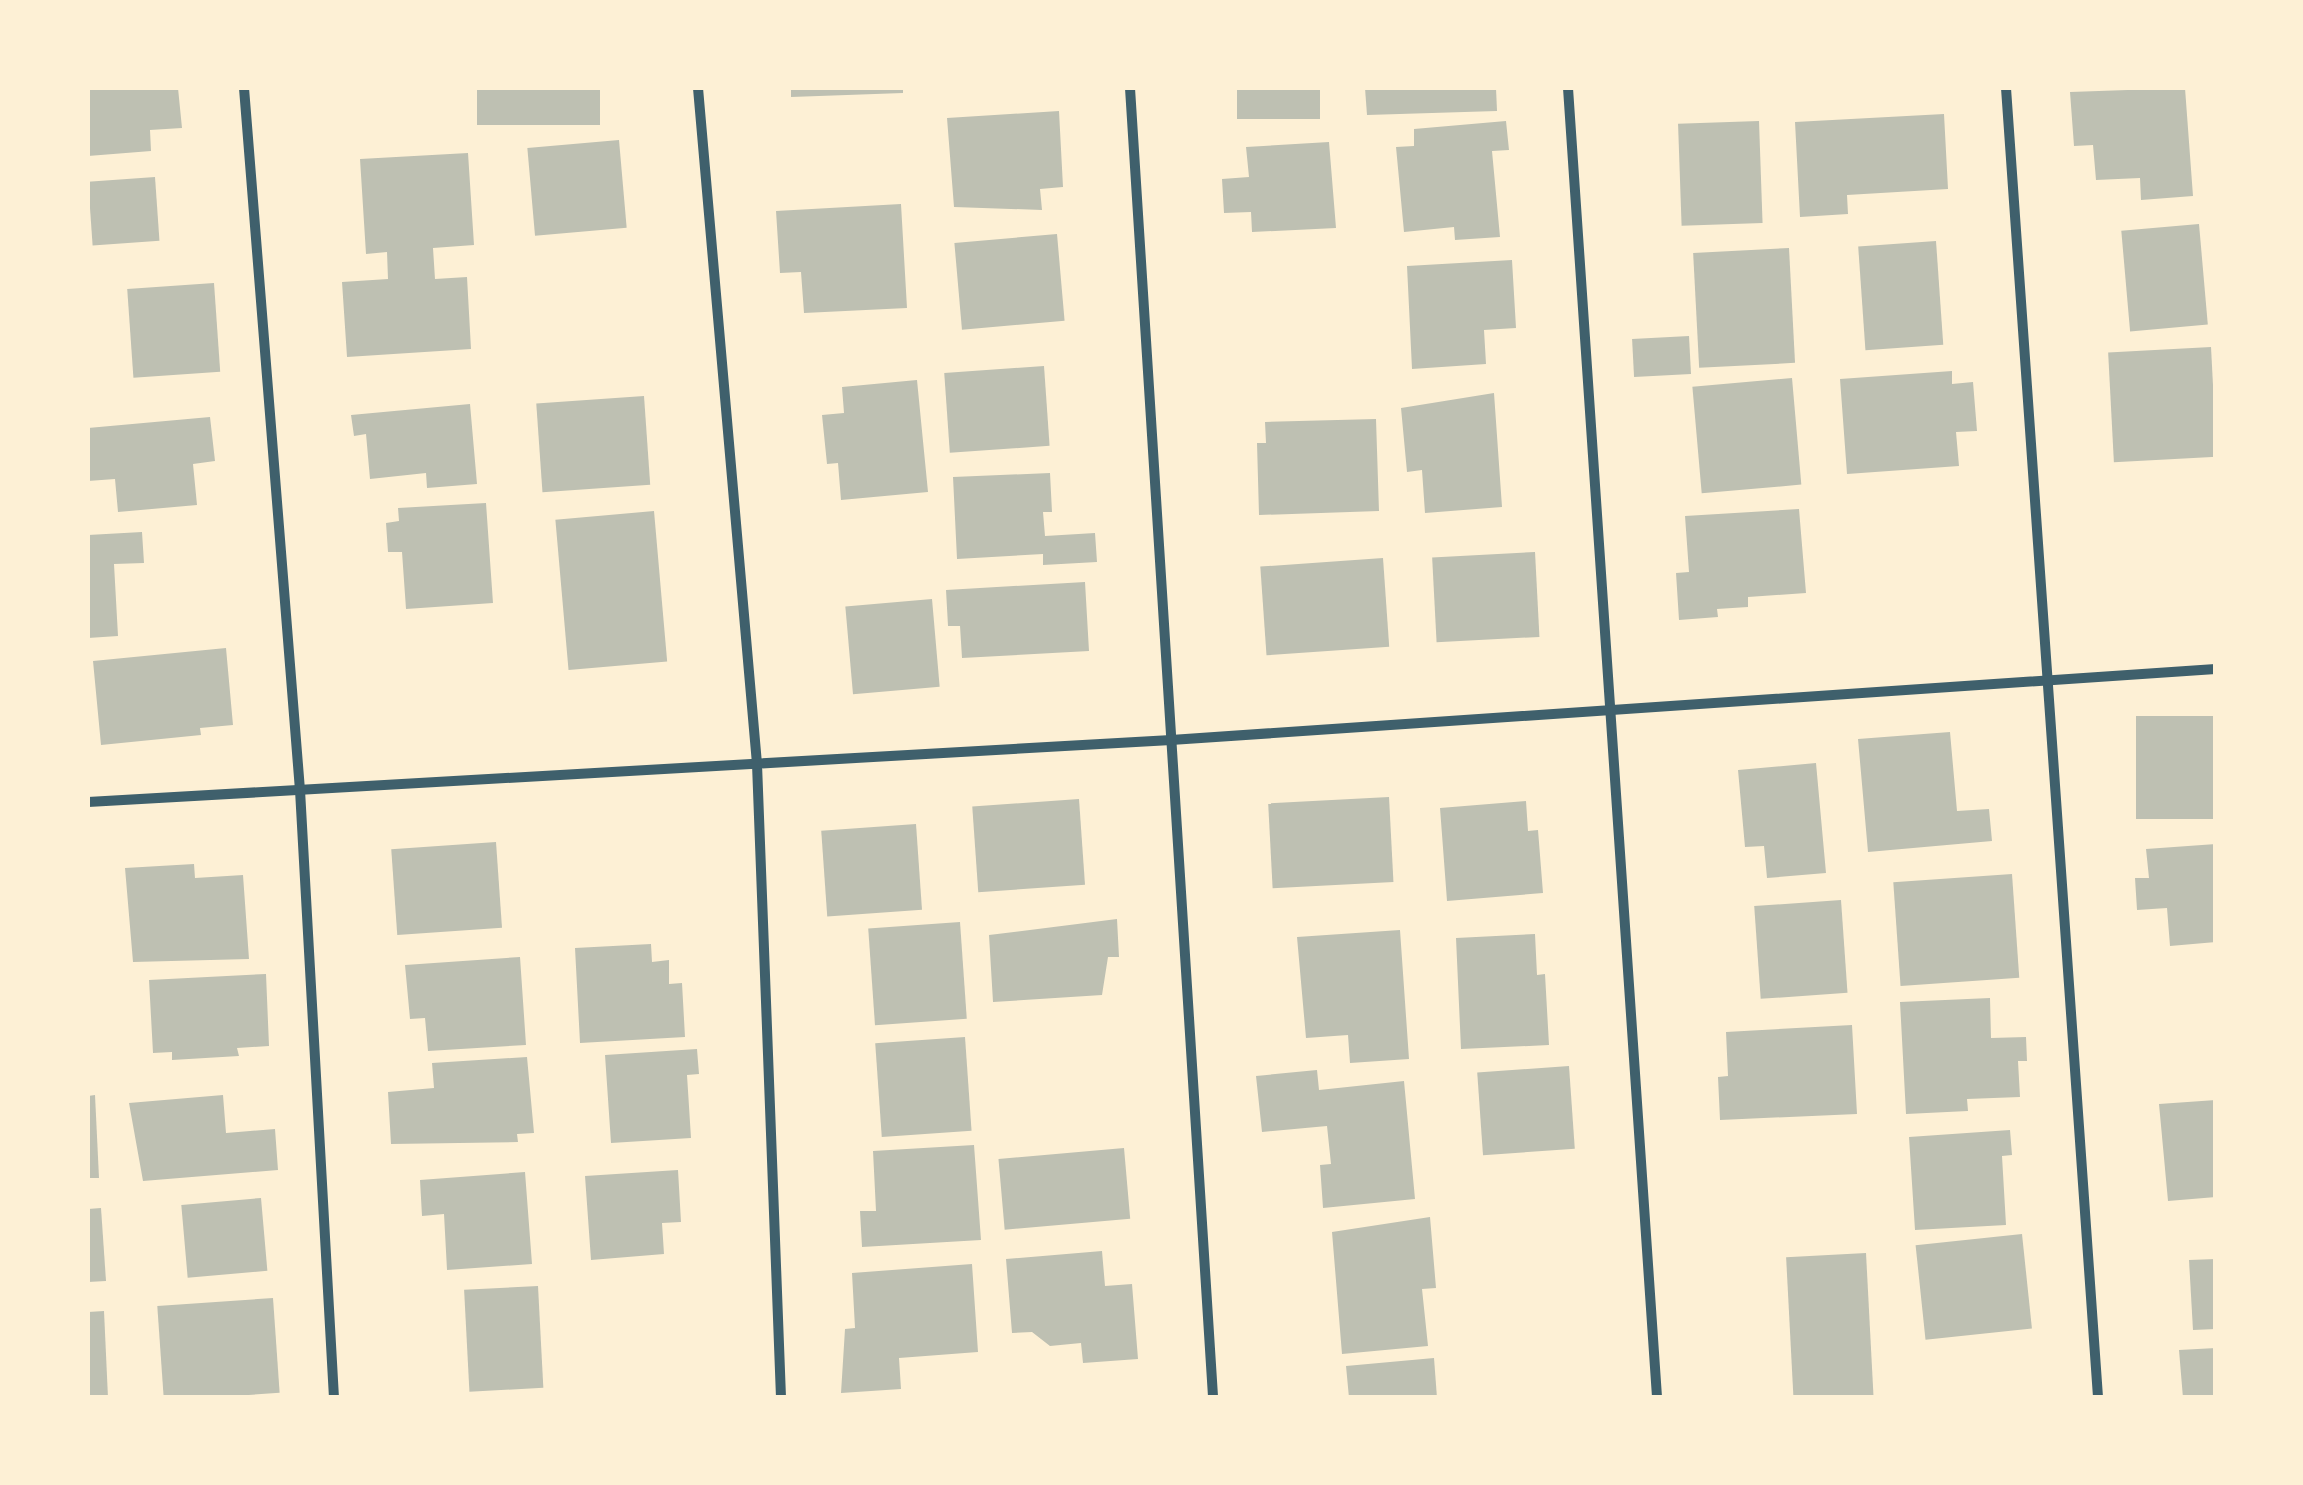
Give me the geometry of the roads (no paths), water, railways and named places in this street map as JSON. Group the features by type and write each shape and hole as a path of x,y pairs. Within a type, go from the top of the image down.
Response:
{"street":[{"path":"244,88 300,790 334,1398"},
{"path":"698,88 757,764 781,1398"},
{"path":"1130,88 1213,1398"},
{"path":"1568,88 1657,1398"},
{"path":"2006,88 2098,1398"},
{"path":"88,802 1171,740 2216,669"}]}
